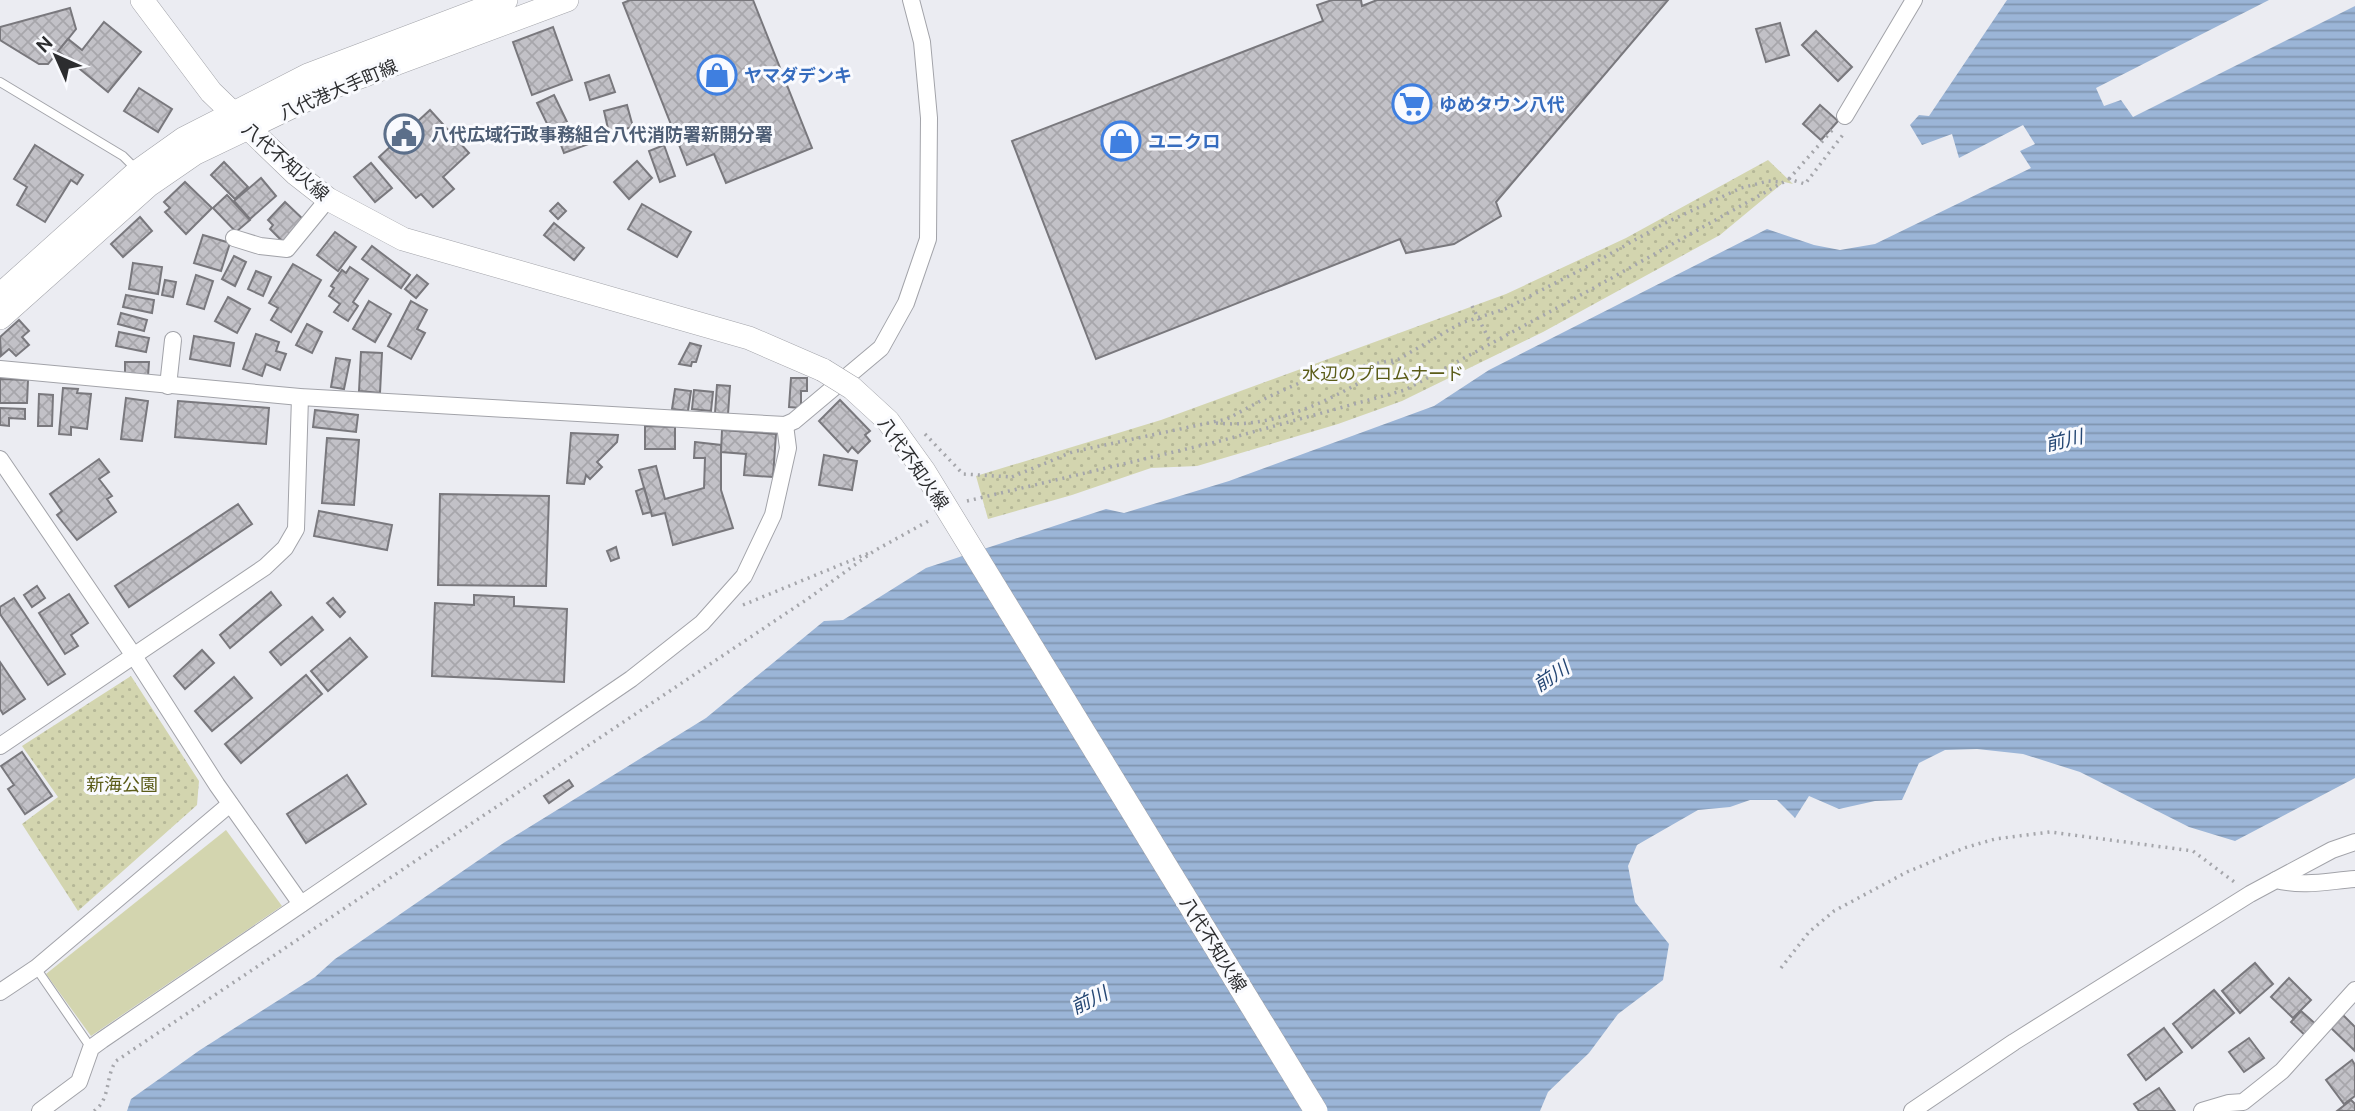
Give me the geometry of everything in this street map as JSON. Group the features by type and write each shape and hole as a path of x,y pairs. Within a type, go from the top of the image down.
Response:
{"main road":[{"name":"八代不知火線","path":"142,0 211,92 296,174 328,200 403,239 749,338 823,370 852,388 888,421 924,471 1316,1111"},
{"name":"八代港大手町線","path":"239,121 308,75 506,0"},
{"name":"八代港大手町線","path":"0,318 183,139 333,87 567,0"},
{"name":"八代港大手町線","path":"0,295 143,178"}],"street":[{"path":"0,369 300,397 785,425 794,421 881,348 906,303 928,239 929,118 922,42 911,0"},
{"path":"1845,116 1913,0"},
{"path":"234,238 260,246 287,249 328,200"},
{"path":"168,386 173,340"},
{"path":"0,746 265,566 285,548 296,529 300,397"},
{"path":"40,1111 79,1082 91,1048 631,679 702,623 744,576 773,515 788,448 785,425"},
{"path":"0,459 134,656 230,804 301,904"},
{"path":"0,992 36,968 230,804"},
{"path":"1912,1111 2014,1042 2250,894 2332,850 2355,842"},
{"path":"2276,880 2293,884 2315,884 2355,879"},
{"path":"2202,1111 2229,1102 2246,1107 2355,990"}],"lane":[{"path":"0,82 123,156 143,178"},
{"path":"36,968 91,1048"}],"path":[{"path":"961,504 972,499 1220,441 1405,390 1786,181 1845,116"},
{"path":"1213,423 1235,425 1293,414 1365,379 1461,323 1505,309 1594,264 1665,223 1741,188 1768,181 1805,184"},
{"path":"1472,306 1491,343"},
{"path":"919,427 963,474 1014,477 1072,452 1227,419 1317,375 1399,359"},
{"path":"93,1111 101,1106 106,1095 110,1070 116,1061 809,598 874,551 940,514"},
{"path":"739,607 874,551"},
{"path":"1781,968 1809,932 1834,911 1907,872 1964,848 1996,839 2050,832 2193,851 2250,894"}],"green space":[{"name":"水辺のプロムナード","path":"1768,160 1793,184 1784,182 1720,235 1543,332 1402,401 1338,424 1197,466 1151,468 1072,495 988,519 976,476 1161,420 1506,294 1626,238"},
{"name":"新海公園","path":"131,676 199,781 197,805 78,911 22,824 58,797 22,746"},
{"path":"226,830 282,906 91,1036 46,974"}],"water":[{"name":"前川","path":"2007,0 2269,0 2096,88 2104,106 2121,100 2133,117 2355,6 2355,778 2235,841 2189,827 2080,772 2023,754 1977,749 1945,750 1919,763 1902,800 1875,801 1839,809 1809,796 1795,818 1777,800 1750,800 1730,807 1698,810 1637,845 1628,866 1635,902 1669,944 1663,980 1618,1014 1589,1053 1548,1092 1540,1111 127,1111 131,1099 200,1050 315,977 335,959 505,842 706,718 824,621 843,620 926,568 1106,509 1124,513 1229,481 1434,406 1489,370 1767,229 1814,245 1840,250 1875,244 2031,168 2020,151 2035,144 2023,125 1959,158 1952,134 1922,145 1910,125 1919,115 1929,116"}],"building":[{"name":"ヤマダデンキ","path":"630,0 753,0 812,148 726,183 714,154 687,165 623,3"},
{"path":"1332,0 1361,0 1362,6 1377,0 1668,0 1496,202 1501,216 1454,244 1406,253 1400,239 1096,359 1012,141 1323,21 1317,5"},
{"path":"70,8 76,29 48,64 39,64 0,40 0,27"},
{"path":"104,22 141,52 108,92 58,51 68,39 82,50"},
{"path":"1780,23 1789,55 1766,62 1756,29"},
{"path":"553,27 572,80 532,95 513,42"},
{"path":"1816,31 1852,67 1838,81 1802,45"},
{"path":"609,75 615,92 590,100 585,83"},
{"path":"139,88 172,109 158,132 124,111"},
{"path":"554,95 569,126 552,134 537,103"},
{"path":"627,105 633,127 609,133 604,111"},
{"path":"1820,105 1838,121 1821,140 1803,124"},
{"path":"430,110 469,153 443,177 454,189 433,207 421,194 416,198 379,157"},
{"path":"591,124 597,141 564,153 558,137"},
{"path":"35,145 83,175 77,184 71,180 45,222 17,205 27,187 14,179"},
{"path":"664,145 675,176 660,182 649,151"},
{"path":"637,161 652,178 629,199 614,182"},
{"path":"224,162 248,187 235,199 211,175"},
{"path":"371,163 392,188 375,202 354,177"},
{"path":"261,178 276,196 250,219 234,201"},
{"path":"185,182 212,208 186,234 165,212 170,208 164,202"},
{"path":"227,195 250,220 236,232 213,208"},
{"path":"285,202 306,222 285,244 270,229 273,225 268,220"},
{"path":"558,203 566,211 558,219 550,211"},
{"path":"642,204 691,232 677,257 628,229"},
{"path":"140,217 152,231 123,257 111,244"},
{"path":"554,223 584,248 574,260 544,235"},
{"path":"335,232 356,247 338,271 317,255"},
{"path":"203,235 230,243 221,271 194,263"},
{"path":"372,246 410,275 401,288 362,259"},
{"path":"234,256 246,262 235,286 222,279"},
{"path":"133,263 162,267 158,294 129,289"},
{"path":"293,264 321,280 291,332 271,320 278,308 269,303"},
{"path":"350,267 368,279 353,302 358,306 348,321 334,312 340,304 329,296 334,288 331,286 342,270 346,273"},
{"path":"256,271 271,277 263,296 248,289"},
{"path":"196,275 213,281 204,309 187,304"},
{"path":"417,275 428,284 416,298 405,289"},
{"path":"165,280 176,282 173,297 162,295"},
{"path":"126,295 154,300 152,313 123,307"},
{"path":"228,297 250,309 237,333 215,321"},
{"path":"369,301 391,314 375,342 353,329"},
{"path":"411,301 427,310 417,329 425,333 411,359 388,346"},
{"path":"121,313 147,320 144,331 118,324"},
{"path":"19,320 29,331 22,337 29,345 16,356 9,349 1,356 0,337"},
{"path":"307,324 322,332 312,353 296,345"},
{"path":"119,332 149,338 146,352 116,346"},
{"path":"256,334 279,342 276,351 286,354 280,370 266,364 262,376 243,369"},
{"path":"194,336 234,343 230,366 190,359"},
{"path":"690,343 701,346 696,362 692,362 691,366 679,364"},
{"path":"361,352 382,353 380,393 359,391"},
{"path":"336,358 350,360 344,389 331,387"},
{"path":"125,362 149,362 148,376 125,376"},
{"path":"791,378 807,378 807,391 801,391 801,408 789,407"},
{"path":"0,379 28,380 27,403 0,403"},
{"path":"717,385 730,386 728,414 715,413"},
{"path":"63,388 78,389 77,393 91,394 87,429 71,427 71,435 59,434"},
{"path":"675,389 691,391 688,411 672,409"},
{"path":"694,390 713,392 711,411 692,409"},
{"path":"39,394 53,395 52,426 38,426"},
{"path":"126,398 148,401 142,441 121,439"},
{"path":"840,400 870,431 865,435 870,441 858,453 852,447 848,452 819,421"},
{"path":"178,401 269,408 266,444 175,437"},
{"path":"0,408 25,409 25,419 9,418 9,426 0,425"},
{"path":"315,410 358,415 356,432 313,427"},
{"path":"645,426 675,427 675,449 645,449"},
{"path":"722,430 776,434 773,477 744,475 746,454 721,452"},
{"path":"571,433 618,435 617,442 597,462 602,467 590,479 586,475 584,484 567,483"},
{"path":"327,438 359,440 354,505 322,503"},
{"path":"695,442 721,445 721,490 733,528 673,545 665,513 652,516 639,470 656,466 665,499 704,488 705,458 694,458"},
{"path":"824,455 857,461 852,490 819,485"},
{"path":"99,459 109,472 99,479 112,496 107,499 116,512 77,540 57,515 62,511 50,494"},
{"path":"644,488 651,512 643,514 636,491"},
{"path":"440,494 549,496 546,586 438,585"},
{"path":"238,504 252,524 129,607 115,586"},
{"path":"319,511 392,525 387,550 314,536"},
{"path":"616,547 619,558 611,561 607,551"},
{"path":"37,586 45,598 32,607 24,595"},
{"path":"271,592 281,605 230,648 220,635"},
{"path":"69,594 88,623 71,635 78,646 65,654 39,613"},
{"path":"474,595 514,597 514,606 567,609 564,682 432,676 435,603 474,605"},
{"path":"14,598 65,674 48,685 0,614 0,607"},
{"path":"333,598 345,612 340,617 327,603"},
{"path":"312,617 323,630 281,665 270,652"},
{"path":"350,638 367,657 328,691 311,671"},
{"path":"202,650 214,663 185,689 174,676"},
{"path":"0,662 25,699 3,714 0,709"},
{"path":"306,675 322,694 241,763 225,744"},
{"path":"234,677 252,698 212,731 195,711"},
{"path":"22,752 52,796 25,814 8,789 14,785 1,766"},
{"path":"347,775 366,804 306,843 287,814"},
{"path":"569,780 573,786 549,803 544,796"},
{"path":"2255,963 2273,984 2240,1013 2222,991"},
{"path":"2289,978 2311,1000 2293,1018 2271,997"},
{"path":"2214,990 2234,1013 2192,1048 2173,1024"},
{"path":"2301,1011 2319,1027 2309,1039 2291,1022"},
{"path":"2342,1014 2355,1027 2355,1051 2329,1026"},
{"path":"2164,1028 2182,1052 2146,1080 2128,1055"},
{"path":"2249,1038 2264,1058 2244,1072 2229,1052"},
{"path":"2352,1060 2355,1065 2355,1096 2344,1104 2326,1080"},
{"path":"2159,1088 2175,1111 2139,1111 2134,1104"},
{"path":"2351,1100 2355,1104 2355,1111 2337,1111"}],"place":[{"name":"ヤマダデンキ","path":"717,75"},
{"name":"ゆめタウン八代","path":"1412,104"},
{"name":"八代広域行政事務組合八代消防署新開分署","path":"404,134"},
{"name":"ユニクロ","path":"1121,141"}]}
